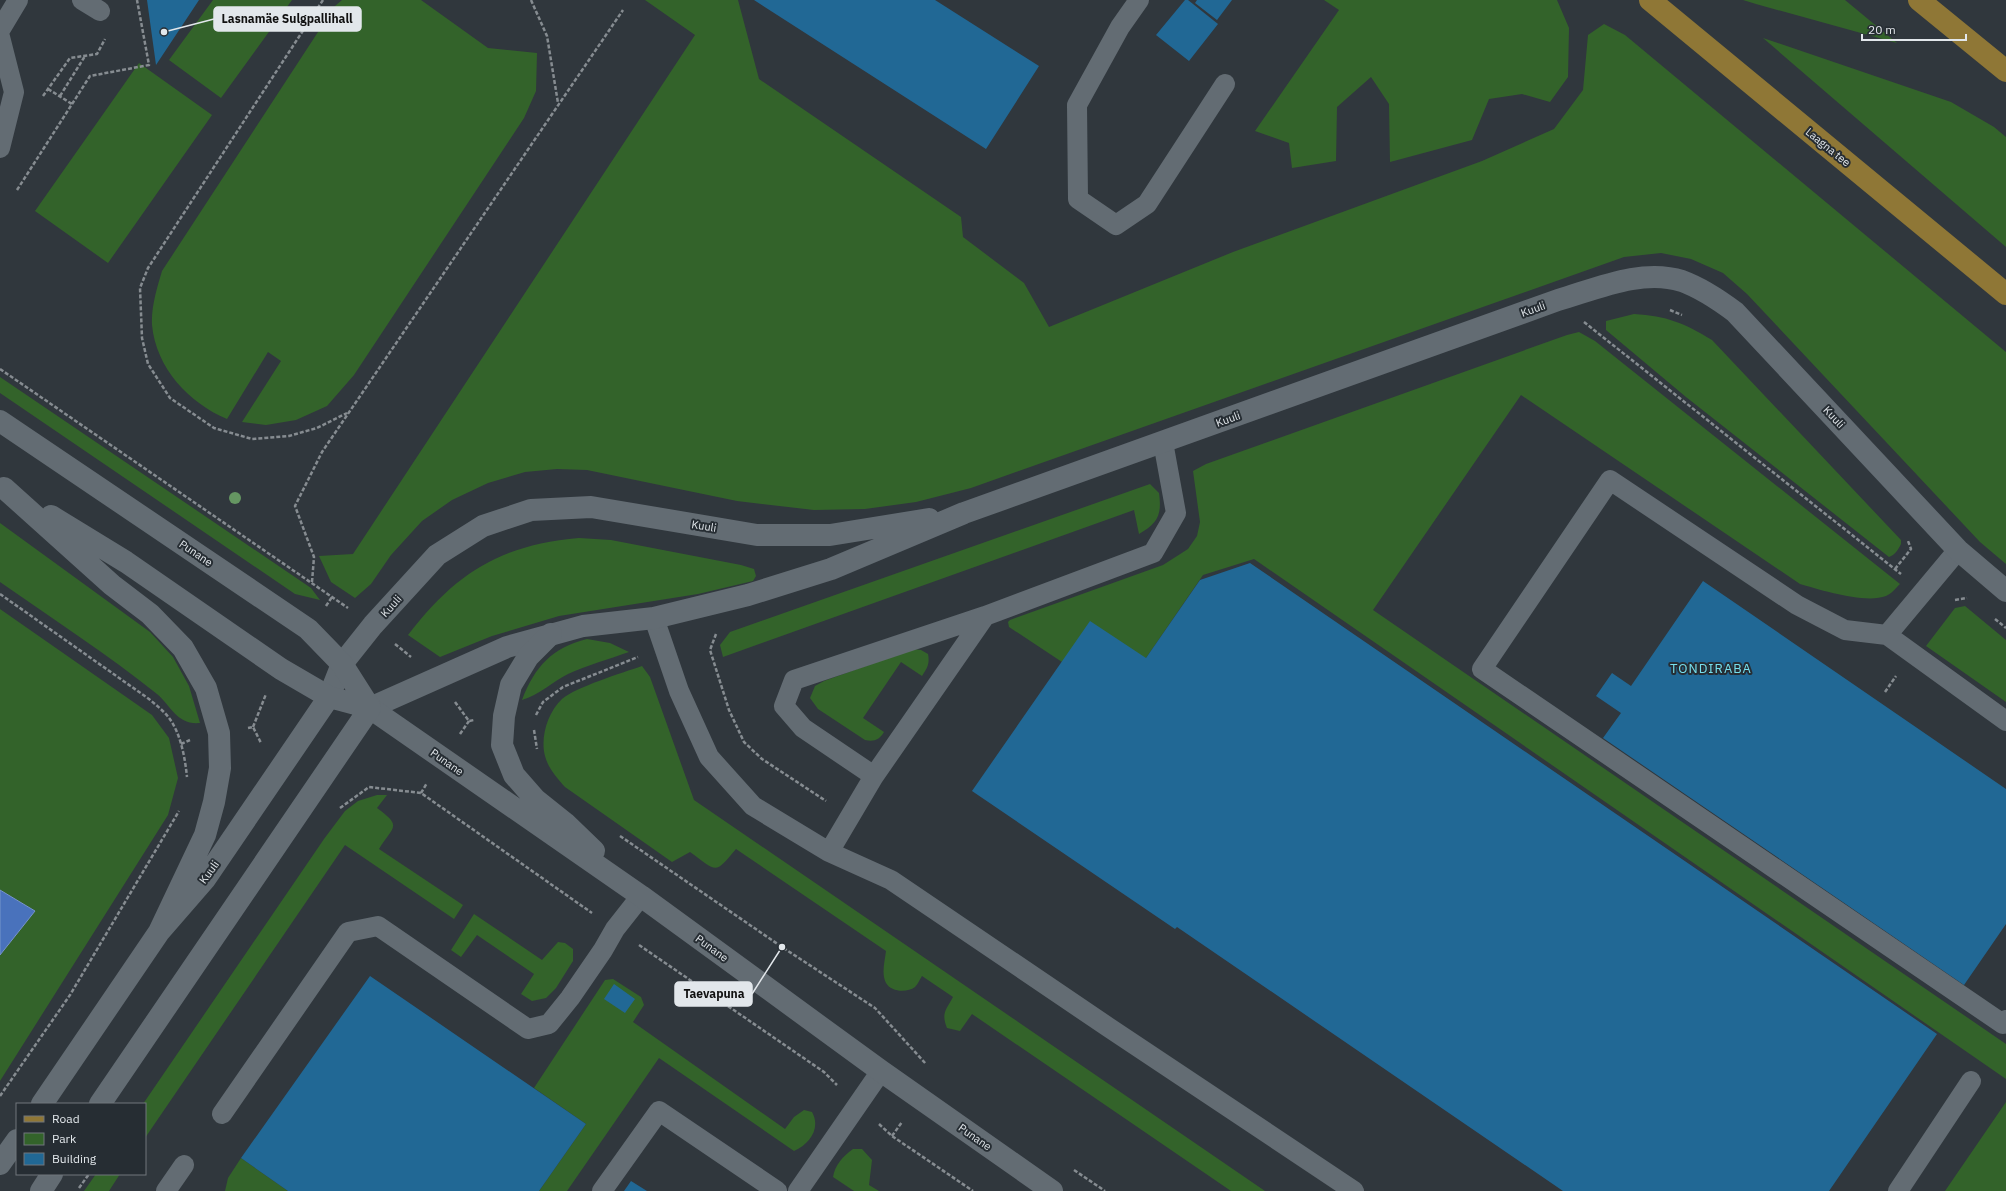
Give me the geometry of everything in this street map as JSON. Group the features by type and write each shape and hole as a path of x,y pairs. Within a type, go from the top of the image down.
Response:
{"main road":[{"name":"Laagna tee","path":"1650,0 2006,294"},
{"path":"1919,0 2006,71"}],"street":[{"name":"Kuuli","path":"370,708 507,647 583,626 654,618 748,595 831,569 964,513 1558,300 1627,280 1654,277 1681,281 1710,294 1735,312 1958,550 2006,590"},
{"name":"Punane","path":"0,421 308,629 342,664 370,708"},
{"name":"Punane","path":"2,486 126,562 281,669 329,697 370,708 641,896 881,1071 1052,1191"},
{"path":"2,486 112,585 150,614 183,648 206,688 219,733 220,768 214,802 205,834 159,932"},
{"name":"Kuuli","path":"43,1103 159,932 205,879 329,697 342,664 373,626 437,556 483,526 531,510 591,507 757,534 830,535 964,513"},
{"path":"551,634 528,657 510,685 504,716 502,744 514,775 535,799 565,823 641,896"},
{"path":"101,1103 370,708"},
{"path":"0,1164 16,1141"},
{"path":"41,1191 51,1175"}],"lane":[{"path":"0,30 18,0"},
{"path":"82,0 100,11"},
{"path":"1139,0 1120,27 1078,105 1078,199 1116,225 1147,204 1225,84"},
{"path":"0,37 14,92 0,148"},
{"path":"874,776 803,728 784,706 794,680 985,616 1153,553 1176,513 1163,442"},
{"path":"2006,721 1911,654 1887,635 1844,630 1797,605 1610,480 1482,669 2003,1024 2006,1020"},
{"path":"1887,635 1958,550"},
{"path":"829,852 874,776 985,616"},
{"path":"654,618 679,691 709,758 753,806 829,852 892,880 1108,1027 1354,1191"},
{"path":"222,1114 348,932 378,926 528,1029 549,1024 570,998 615,929 641,896"},
{"path":"798,1191 881,1071"},
{"path":"1898,1191 1971,1081"},
{"path":"602,1191 659,1111 777,1191"},
{"path":"166,1191 184,1165"}],"path":[{"path":"17,190 90,76 149,65 137,0"},
{"path":"323,0 148,268 140,288 140,314 142,338 148,364 170,398 214,428 252,439 289,436 317,428 348,412"},
{"path":"531,0 547,36 558,104"},
{"path":"312,583 314,557 296,506 322,452 623,10"},
{"path":"39,102 70,58 97,54 108,34"},
{"path":"60,96 85,56"},
{"path":"48,89 72,104"},
{"path":"1668,309 1688,318"},
{"path":"1576,325 1590,320"},
{"path":"1584,322 1944,609 1950,601 1966,597 1972,601"},
{"path":"1895,569 1911,549 1906,534"},
{"path":"0,594 149,699 170,719 181,744 186,763 187,779"},
{"path":"1989,614 2006,628"},
{"path":"710,634 718,631 710,650 729,710 744,742 762,759 849,817"},
{"path":"533,721 543,702 562,687 636,658 664,649"},
{"path":"1886,692 1911,654"},
{"path":"181,744 204,734 252,727 267,755 282,766"},
{"path":"313,791 337,809 369,787 421,793 615,929 824,1072 857,1105 892,1136 973,1191"},
{"path":"0,1096 70,995 180,809"},
{"path":"78,1191 88,1175"}],"green space":[{"path":"213,0 292,0 221,98 169,60"},
{"path":"342,0 421,0 488,48 537,53 536,91 524,118 354,375 327,406 296,420 266,425 242,422 281,361 268,352 227,419 200,404 188,394 167,369 160,356 152,325 153,304 158,284 162,271 335,6"},
{"path":"645,0 738,0 759,79 961,217 963,237 1024,283 1049,327 1233,252 1482,161 1554,129 1583,90 1588,35 1604,24 1625,35 2006,352 2006,564 1980,542 1747,294 1723,273 1691,259 1661,253 1624,257 971,488 916,502 865,509 814,510 737,501 587,470 557,469 525,472 488,483 452,500 422,521 391,555 371,584 355,598 331,582 319,556 353,554 695,35"},
{"path":"1324,0 1557,0 1569,28 1568,77 1550,102 1522,94 1489,99 1472,140 1390,162 1389,104 1371,77 1337,107 1336,161 1292,168 1289,143 1255,131 1339,10"},
{"path":"1743,0 1845,0 1897,43 1756,4"},
{"path":"1763,38 1951,102 1994,127 2006,137 2006,247"},
{"path":"139,63 212,115 108,263 35,211"},
{"path":"1634,314 1675,321 1712,340 1901,540 1901,544 1896,552 1889,557 1686,397 1606,330 1606,321"},
{"path":"1579,332 1595,341 1900,584 1886,596 1867,598 1819,590 1800,584 1521,395 1373,610 2006,1044 2006,1079 1254,559 1203,575 1146,658 1062,662 1009,627 1008,622 1010,620 1163,565 1188,549 1197,536 1200,522 1193,471 1206,464"},
{"path":"0,377 311,588 320,600 295,594 0,393"},
{"path":"1150,484 1159,493 1159,513 1151,526 1139,534 1134,510 723,657 720,645 730,632"},
{"path":"0,523 150,632 173,657 189,686 200,723 192,723 180,718 157,694 138,679 0,582"},
{"path":"579,538 611,540 741,565 754,569 756,576 753,581 698,594 559,616 492,636 440,657 408,635 426,613 444,595 462,579 482,566 503,555 526,547"},
{"path":"1965,606 2006,640 2006,702 1926,646 1955,608"},
{"path":"0,609 152,715 169,738 178,778 168,815 0,1081 0,955 35,911 0,890"},
{"path":"587,639 610,643 629,652 568,674 534,695 522,700 533,677 546,660 554,653"},
{"path":"913,649 921,650 928,654 928,666 922,676 901,662 863,718 884,732 876,740 865,740 818,709 810,698 815,686 824,681"},
{"path":"642,666 650,677 694,800 1265,1191 1231,1191 972,1014 960,1031 947,1028 944,1015 953,997 922,976 916,986 912,989 899,991 888,986 884,975 886,951 736,849 719,867 715,868 706,864 690,852 672,862 565,787 548,765 544,749 544,733 546,725 557,704 569,694"},
{"path":"377,795 387,795 377,808 390,819 393,823 393,827 379,849 463,905 454,919 345,845 146,1137 146,1103 144,1103 324,839 345,811 358,801"},
{"path":"474,914 542,960 558,942 565,943 573,949 573,961 556,988 546,998 532,1001 521,994 534,974 477,935 461,957 451,950"},
{"path":"613,979 641,997 644,1005 633,1022 785,1129 794,1117 804,1110 812,1112 815,1124 809,1140 794,1151 659,1058 567,1191 539,1191 586,1124 534,1088 605,980"},
{"path":"2006,1102 2006,1191 1945,1191"},
{"path":"853,1149 862,1149 872,1160 869,1185 879,1191 854,1191 833,1177 840,1161"},
{"path":"241,1158 288,1191 225,1191 228,1178"},
{"path":"95,1175 119,1175 109,1191 84,1191"}],"water":[{"path":"0,890 35,911 0,955"}],"building":[{"path":"147,0 199,0 156,65"},
{"path":"754,0 935,0 1039,66 986,149"},
{"path":"1185,0 1188,0 1218,24 1189,61 1156,35"},
{"path":"1197,0 1232,0 1217,20 1195,3"},
{"path":"1250,563 1937,1034 1829,1191 1563,1191 1177,927 1175,929 972,791 1090,621 1146,658 1200,580"},
{"path":"1703,581 2006,789 2006,924 1964,985 1603,738 1621,713 1596,696 1612,673 1631,686"},
{"path":"370,976 586,1124 539,1191 288,1191 241,1158"},
{"path":"614,984 635,999 625,1013 604,999"},
{"path":"631,1181 647,1191 624,1191"}],"place":[{"name":"Lasnamäe Sulgpallihall","path":"164,32"},
{"name":"Taevapuna","path":"782,947"}],"district":[{"name":"TONDIRABA","path":"1711,668"}]}
